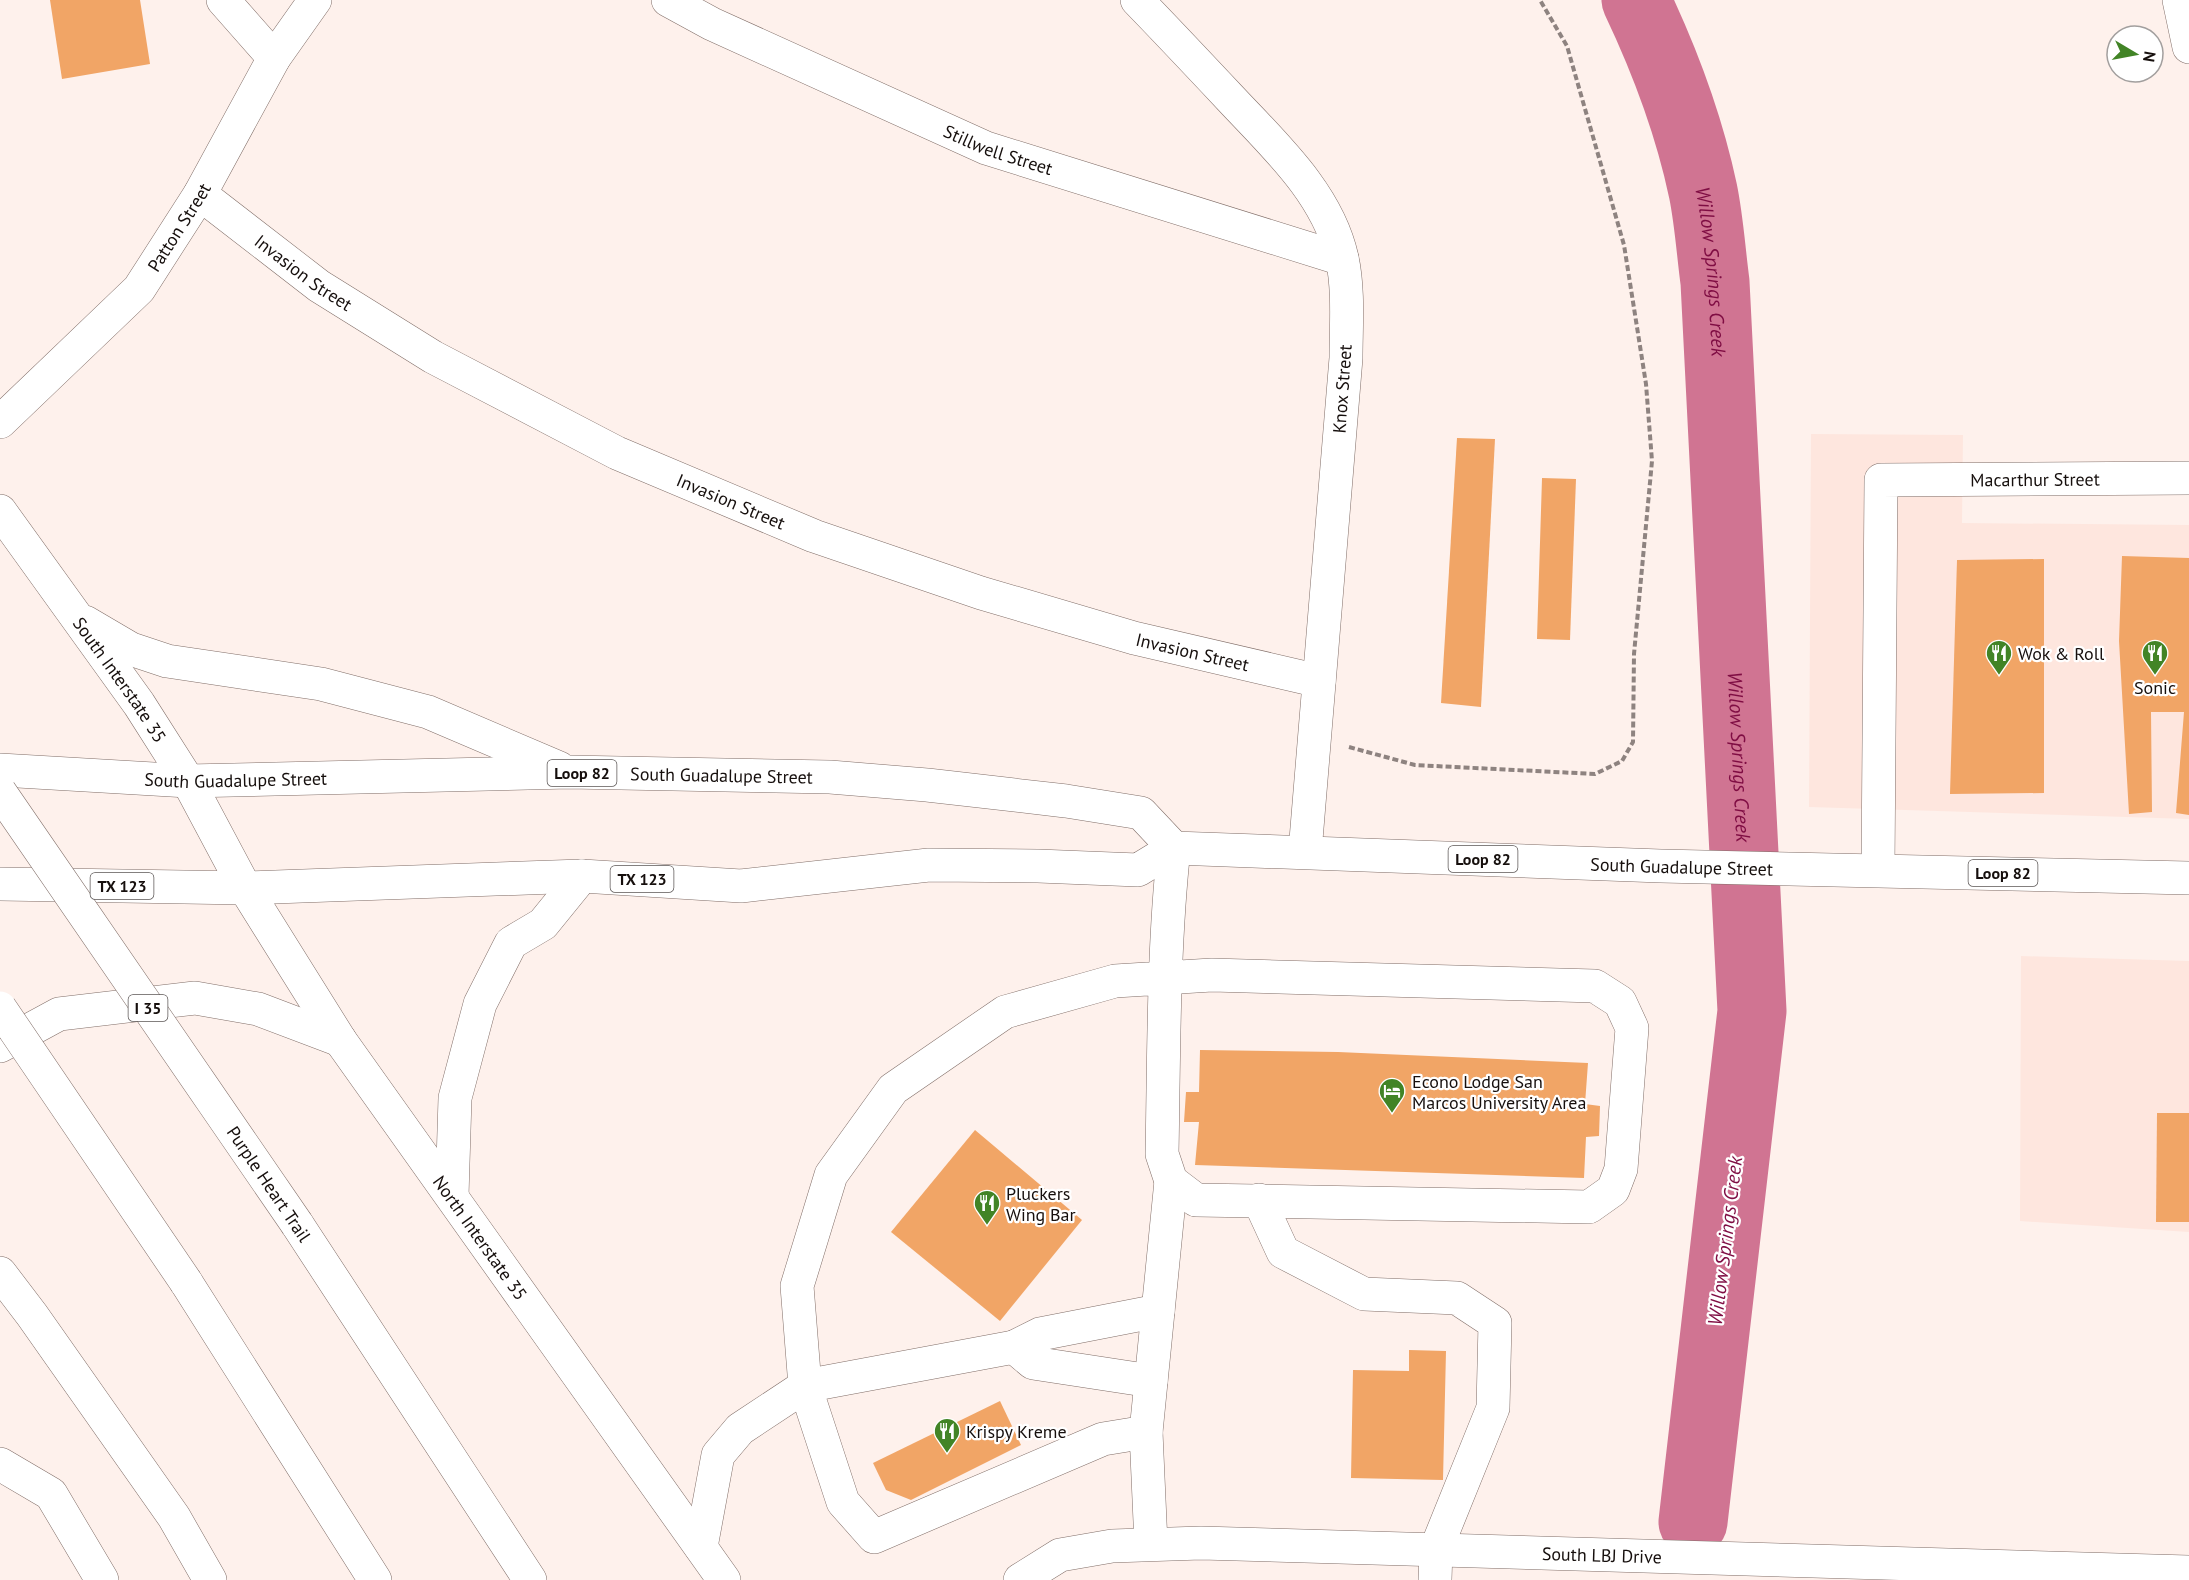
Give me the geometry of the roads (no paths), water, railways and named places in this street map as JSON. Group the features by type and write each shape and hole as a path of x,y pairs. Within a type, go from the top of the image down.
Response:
{"main road":[{"path":"224,0 274,58"},
{"name":"Patton Street","path":"0,422 139,289 200,194 274,58 315,0"},
{"name":"Stillwell Street","path":"668,0 712,24 986,147 1342,259"},
{"name":"Knox Street","path":"1137,0 1287,158 1334,231 1342,259 1346,304 1346,358 1305,852"},
{"path":"2179,0 2189,47"},
{"name":"Invasion Street","path":"200,194 319,286 433,357 617,453 814,536 981,594 1134,638 1319,681"},
{"name":"Macarthur Street","path":"1878,870 1881,480 2189,478"},
{"name":"South Interstate 35","path":"0,511 139,704 188,781 245,888"},
{"path":"75,616 131,649 167,660 321,684 428,712 569,772"},
{"name":"South Guadalupe Street","path":"0,770 188,781 569,772 830,777 927,785 1066,801 1141,813 1174,848 1661,866 2189,878"},
{"name":"Purple Heart Trail","path":"0,792 297,1224 530,1580"},
{"path":"1151,1544 1146,1432 1171,1181 1162,1154 1165,978 1168,907 1174,848"},
{"name":"TX 123","path":"0,884 245,888 582,876 741,886 929,865 1138,870 1174,848"},
{"path":"452,1196 455,1098 480,1004 511,943 543,924 582,876"},
{"name":"North Interstate 35","path":"245,888 340,1040 724,1580"},
{"path":"1146,1432 1102,1438 874,1537 843,1502 805,1386 797,1287 831,1175 893,1089 1005,1012 1115,981 1212,975 1595,986 1620,1002 1632,1028 1621,1169 1613,1190 1590,1207 1196,1200 1171,1181"},
{"path":"0,1046 59,1014 195,998 258,1009 340,1040"},
{"path":"0,1008 186,1282 352,1543 373,1580"},
{"path":"1259,1200 1283,1252 1364,1294 1457,1298 1495,1323 1493,1408 1436,1564"},
{"path":"1,1277 174,1517 210,1580"},
{"path":"701,1547 718,1455 740,1429 805,1386 1014,1347 1040,1334 1158,1311"},
{"path":"1014,1347 1033,1363 1151,1381"},
{"path":"0,1464 51,1494 102,1580"},
{"name":"South LBJ Drive","path":"1020,1580 1060,1556 1112,1546 1201,1543 1436,1564 1933,1572 2189,1572"}],"waterway":[{"name":"Willow Springs Creek","path":"1636,0 1657,46 1683,118 1703,191 1710,236 1715,282 1752,1011 1693,1522"}],"place":[{"name":"Wok & Roll","path":"1999,676"},
{"name":"Sonic","path":"2155,676"},
{"name":"Econo Lodge San Marcos University Area","path":"1392,1114"},
{"name":"Pluckers Wing Bar","path":"987,1226"},
{"name":"Krispy Kreme","path":"947,1454"}]}
